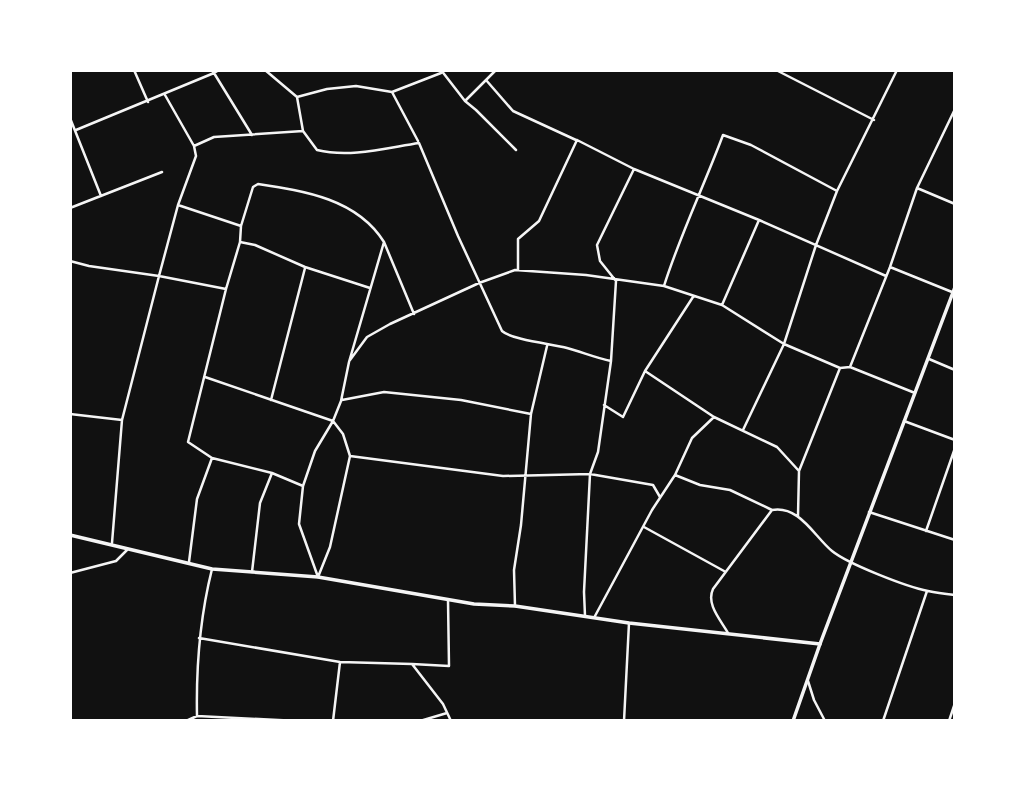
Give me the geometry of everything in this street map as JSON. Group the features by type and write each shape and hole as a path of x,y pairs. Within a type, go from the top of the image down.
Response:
{"street":[{"path":"134,70 148,102"},
{"path":"76,130 165,95 219,70"},
{"path":"265,70 297,97 303,131 317,150 357,152 419,142"},
{"path":"465,102 496,70"},
{"path":"776,70 874,120"},
{"path":"743,430 784,344 816,245 837,191 897,70"},
{"path":"297,97 327,89 356,86 392,92 441,71 465,102 477,110 516,150"},
{"path":"213,72 252,135"},
{"path":"486,80 513,111 634,169 701,195 887,276"},
{"path":"392,92 419,142 502,331 507,335 532,339 611,361"},
{"path":"112,543 122,420 178,205 196,156 194,146 165,95"},
{"path":"850,367 887,276 917,188 955,109"},
{"path":"70,118 101,196"},
{"path":"194,146 214,137 303,131"},
{"path":"664,286 676,247 701,195 723,135 751,145 837,191"},
{"path":"518,270 518,239 539,221 577,140"},
{"path":"585,616 590,474 598,452 611,361 616,281 600,261 597,245 634,169"},
{"path":"70,208 162,172"},
{"path":"303,486 272,473 212,458 188,442 253,187 258,184 306,191 329,198 367,220 384,242 414,315"},
{"path":"917,188 955,204"},
{"path":"178,205 241,226"},
{"path":"723,305 759,220"},
{"path":"240,242 255,245 305,267 370,288"},
{"path":"318,578 299,524 303,486 315,451 333,421 341,401 349,362 384,242"},
{"path":"70,261 226,289"},
{"path":"271,400 305,267"},
{"path":"793,721 954,290 890,267"},
{"path":"349,362 367,337 479,283 518,270 586,275 664,286 723,305 784,344 840,368 850,367 915,393"},
{"path":"604,404 623,417 645,371 692,297"},
{"path":"514,606 514,570 531,414 547,345"},
{"path":"929,358 955,370"},
{"path":"798,516 799,471 840,368"},
{"path":"645,371 713,417 778,447 799,471"},
{"path":"204,377 333,421 344,434 350,456 330,547 318,578"},
{"path":"341,401 384,392 461,400 531,414"},
{"path":"70,414 122,420"},
{"path":"595,616 660,497 675,475 692,438 713,417"},
{"path":"904,421 955,440"},
{"path":"926,531 955,448"},
{"path":"350,456 503,476 590,474 653,485 660,497"},
{"path":"189,562 197,499 212,458"},
{"path":"252,573 260,503 272,473"},
{"path":"675,475 700,485 730,490 772,510 780,509 798,516 834,552 852,563 927,591 955,594"},
{"path":"728,633 710,596 725,571 772,510"},
{"path":"869,512 955,540"},
{"path":"644,527 725,571"},
{"path":"70,535 212,569 318,578 448,600 820,644"},
{"path":"70,573 116,561 130,548"},
{"path":"197,716 196,683 202,607 212,569"},
{"path":"883,721 927,591"},
{"path":"199,638 340,662 449,666 448,600"},
{"path":"624,721 629,623"},
{"path":"333,721 340,662"},
{"path":"412,664 443,704 451,721"},
{"path":"808,681 825,721"},
{"path":"949,721 955,703"},
{"path":"420,721 447,713"},
{"path":"186,721 197,716 297,721"}]}
